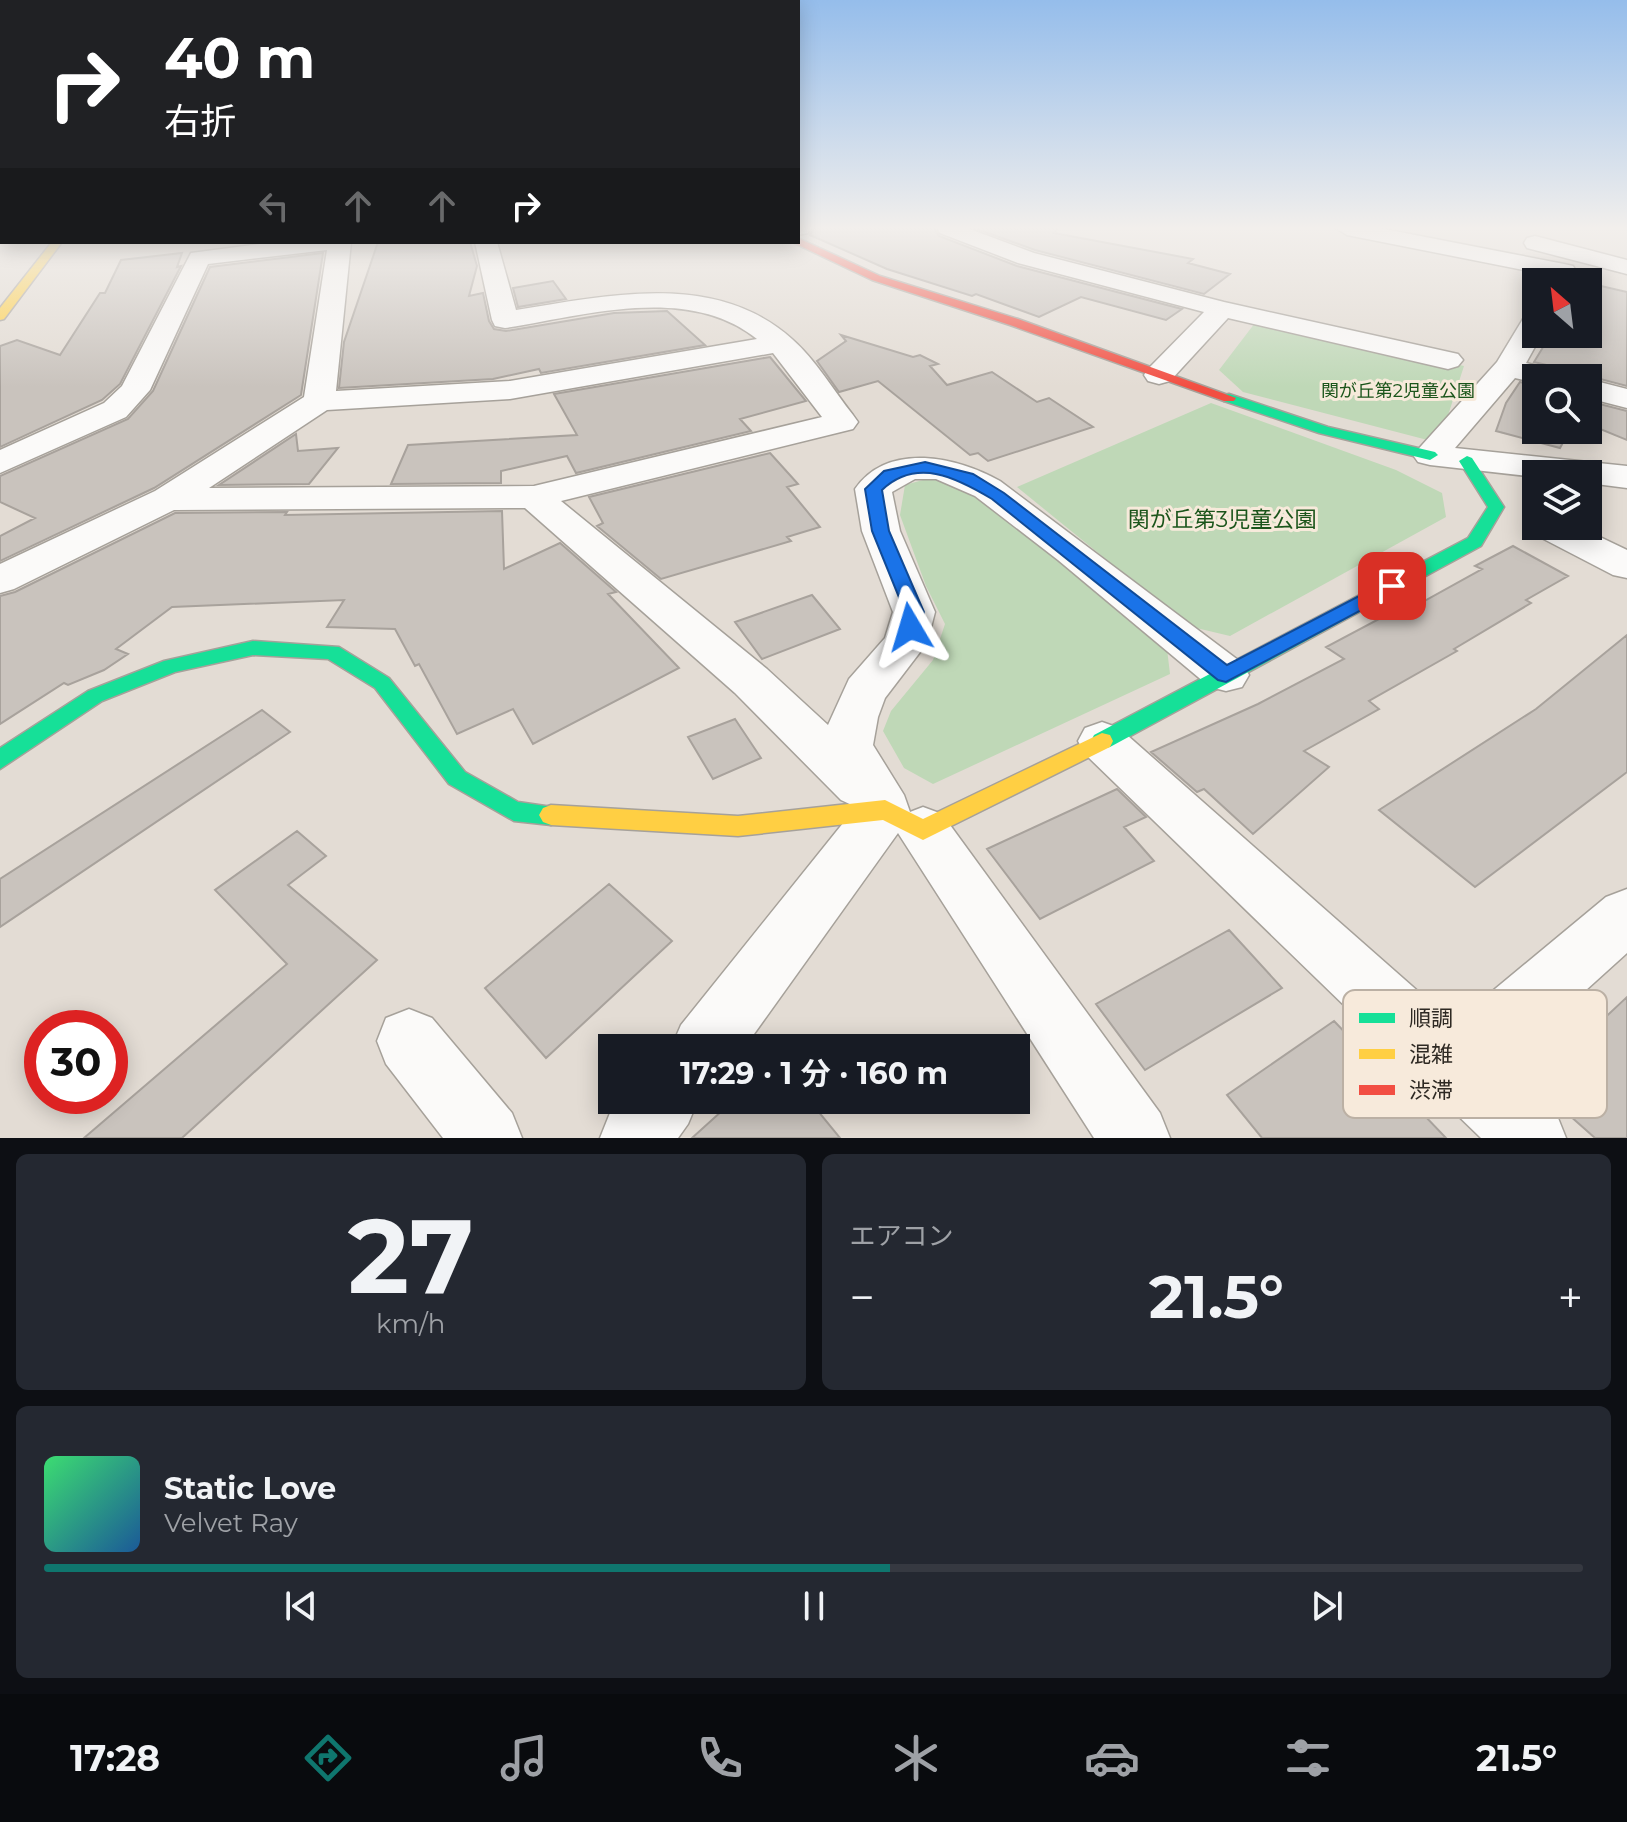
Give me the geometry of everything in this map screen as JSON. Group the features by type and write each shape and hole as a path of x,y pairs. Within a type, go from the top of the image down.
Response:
{"street":[{"path":"0,316 27,281"},
{"path":"0,463 115,410 135,390 188,281"},
{"path":"319,401 333,281"},
{"path":"168,499 534,497 842,422 780,343 733,312 698,303 638,301 505,320 496,281"},
{"path":"886,281 1014,322 1324,430 1467,461 1627,477"},
{"path":"1115,281 1222,309 1448,360"},
{"path":"1602,283 1627,286"},
{"path":"1159,375 1222,309"},
{"path":"0,580 168,499 319,401 510,390 780,343"},
{"path":"1430,455 1509,367 1522,344"},
{"path":"1509,367 1522,370"},
{"path":"1602,392 1627,399"},
{"path":"1467,461 1496,507 1522,516"},
{"path":"1135,1138 848,747 854,717 865,691 905,643 914,612 881,531 873,489 890,474 925,467 946,470 978,484 1098,572 1226,675"},
{"path":"534,497 751,681 904,820"},
{"path":"0,760 95,696 171,666 253,648 332,652 382,683 457,778 514,811 586,819 738,826 904,820 1102,741 1475,542 1496,507"},
{"path":"1575,540 1627,566"},
{"path":"1102,741 1371,990"},
{"path":"716,1034 904,820"},
{"path":"1541,990 1627,916"},
{"path":"409,1041 487,1138"},
{"path":"635,1138 653,1114"},
{"path":"1509,1118 1531,1138"}],"green space":[{"name":"関が丘第2児童公園","path":"1258,319 1464,366 1439,443 1243,392 1219,370"},
{"name":"関が丘第3児童公園","path":"1211,403 1396,470 1442,493 1446,517 1230,636 1188,626 1017,487"},
{"path":"930,478 957,486 988,502 1053,549 1167,649 1170,674 933,784 904,768 883,731 891,711 933,660 945,624 926,586 900,515 905,485"}],"building":[{"path":"111,281 173,281 120,384 102,400 0,447 0,346 17,340 60,355 100,293 105,293"},
{"path":"204,281 319,281 301,395 154,488 0,561 0,536 35,518 0,502 0,476 128,419 153,391"},
{"path":"365,281 473,281 469,296 483,293 489,321 494,329 506,331 614,313 667,311 705,345 541,373 539,369 493,379 339,388 344,342"},
{"path":"553,281 566,299 518,307 513,288"},
{"path":"925,281 1075,281 1182,309 1166,320 1081,297 1039,317 976,294 972,296"},
{"path":"1154,281 1221,281 1204,294"},
{"path":"1602,286 1627,292 1627,386 1602,379 1602,364 1534,362 1542,348 1602,348"},
{"path":"841,335 913,357 920,355 938,364 930,366 947,385 992,372 1037,402 1049,398 1093,427 988,461 978,453 970,455 878,381 839,392 817,361 846,341"},
{"path":"770,357 806,401 740,419 751,431 576,473 567,456 501,471 501,483 391,484 408,445 577,435 554,394"},
{"path":"1522,382 1522,438 1496,431 1506,403"},
{"path":"1602,405 1627,411 1627,440 1602,430"},
{"path":"296,434 298,451 338,448 309,484 219,485"},
{"path":"770,453 798,484 787,487 820,527 787,537 791,541 661,579 597,526 603,523 589,497"},
{"path":"502,511 504,569 560,543 616,592 608,594 679,668 533,744 513,709 457,734 419,664 415,666 395,629 327,627 344,600 172,607 116,649 128,654 104,670 68,685 64,683 0,724 0,596 15,592 175,513 287,512 285,515"},
{"path":"1513,546 1568,576 1526,600 1531,603 1454,649 1457,651 1369,701 1379,709 1304,751 1329,767 1253,834 1204,789 1197,792 1151,752 1258,704 1344,659 1326,647 1394,611 1399,615 1482,569 1475,566"},
{"path":"812,595 840,629 762,659 735,622"},
{"path":"1627,635 1627,772 1475,887 1379,810 1536,709"},
{"path":"262,710 290,732 0,927 0,879"},
{"path":"735,719 761,758 713,779 688,737"},
{"path":"1117,789 1146,817 1124,827 1154,861 1040,919 987,849"},
{"path":"297,831 326,856 288,885 377,960 182,1138 84,1138 112,1114 128,1114 128,1100 287,964 215,890"},
{"path":"609,884 672,941 546,1058 485,988"},
{"path":"1229,930 1282,988 1145,1070 1096,1004"},
{"path":"1627,997 1627,1138 1595,1138 1572,1118 1607,1118 1607,1016"},
{"path":"1334,1021 1343,1030 1343,1118 1427,1118 1446,1138 1262,1138 1227,1095"},
{"path":"719,1114 820,1114 840,1138 692,1138"}],"traffic: fast":[{"path":"1229,398 1324,430 1430,455"},
{"path":"1102,741 1475,542 1496,507 1467,461"},
{"path":"0,760 95,696 171,666 253,648 332,652 382,683 457,778 514,811 551,815"}],"traffic: slow":[{"path":"0,316 27,281"},
{"path":"551,815 738,826 885,810 923,830 1102,741"}],"traffic: jam":[{"path":"886,281 1014,322 1229,398"}],"route":[{"path":"910,627 914,612 881,531 873,489 890,474 925,467 968,478 998,496 1226,675 1392,586"}]}
